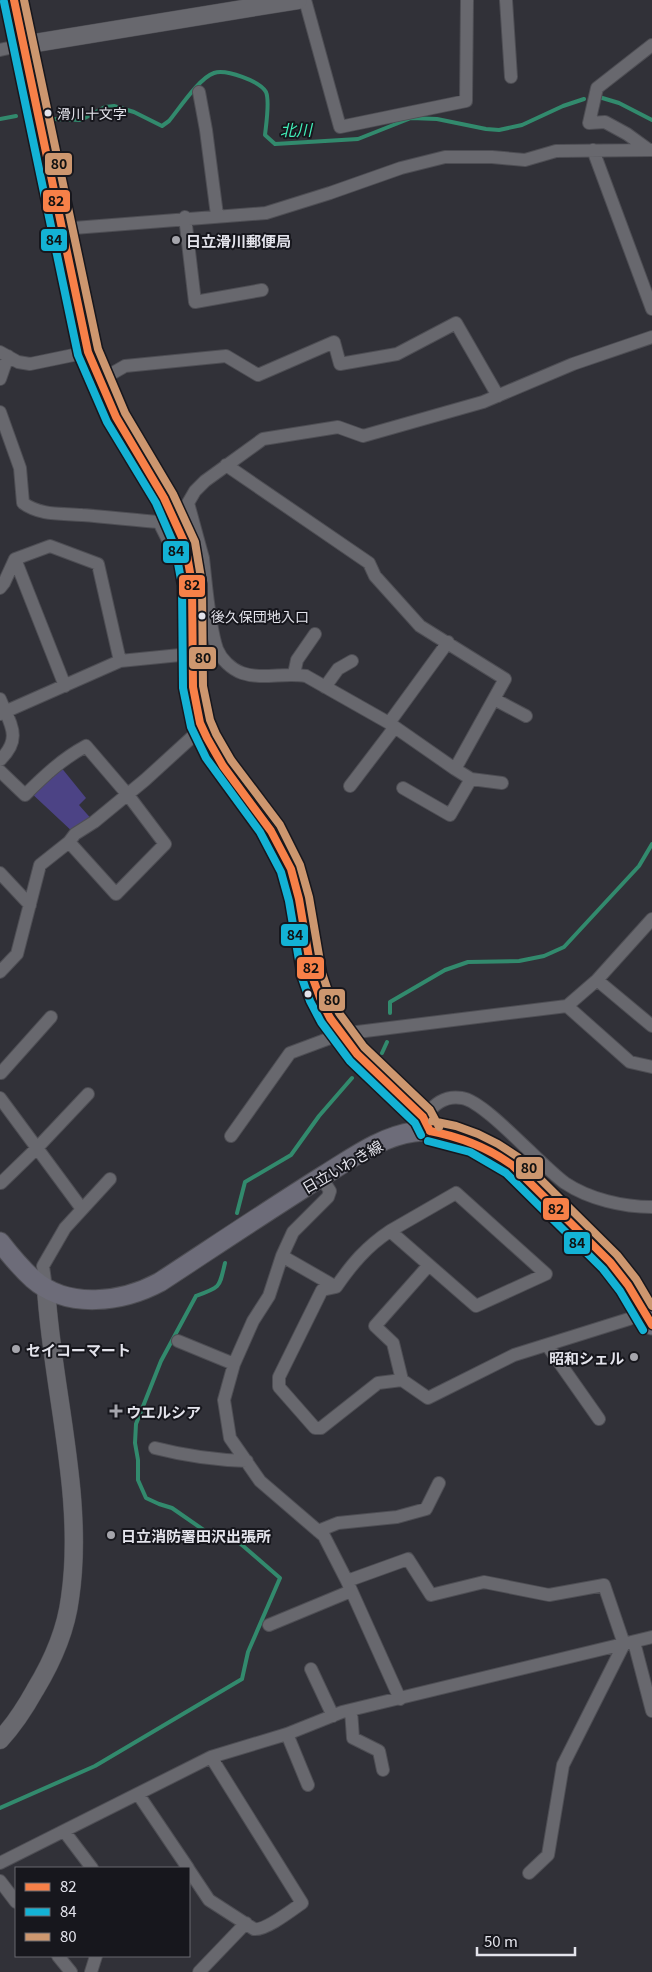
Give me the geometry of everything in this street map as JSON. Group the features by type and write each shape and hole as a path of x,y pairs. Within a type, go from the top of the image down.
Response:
{"main road":[{"name":"日立いわき線","path":"0,1242 27,1273 46,1288 74,1298 103,1299 143,1291 364,1151 387,1140 413,1132 427,1124 473,1141 497,1154 512,1165 610,1262 628,1285 648,1318"}],"street":[{"path":"14,0 88,352 99,381 120,423 161,494 196,561 190,654 191,679 196,709 213,752 229,776 263,818 286,857 296,884 312,976 319,997 341,1034 366,1064 427,1124 433,1105 444,1099 464,1098 486,1112 565,1183 615,1204 652,1207"},
{"path":"0,50 298,0"},
{"path":"305,0 340,127 466,100 467,0"},
{"path":"506,0 511,77"},
{"path":"651,150 605,122 588,123 597,88 652,45"},
{"path":"199,92 216,215"},
{"path":"593,150 652,309"},
{"path":"61,229 266,212 330,193 401,168 445,157 492,157 525,160 556,151 651,150"},
{"path":"185,218 195,302 262,290"},
{"path":"99,381 125,366 226,356 258,374 334,342 340,364 397,354 456,323 498,396"},
{"path":"502,783 471,779 392,725 306,676 294,674 256,675 241,672 226,663 218,650 196,561 188,503 194,491 205,481 263,439 338,427 363,436 483,402 573,364 652,337"},
{"path":"0,379 4,354 18,362 30,364 88,352"},
{"path":"0,412 20,468 23,503 30,508 52,514 76,514 159,522 168,540 181,533"},
{"path":"226,465 368,563 375,576 420,626 505,679 455,769"},
{"path":"0,588 15,559 50,546 98,564 120,661"},
{"path":"15,559 65,686"},
{"path":"294,674 297,660 315,634"},
{"path":"350,786 448,642"},
{"path":"3,713 120,661 190,654"},
{"path":"325,686 338,669 352,661"},
{"path":"0,699 3,713 14,736 14,743 9,752 0,760"},
{"path":"494,699 526,716"},
{"path":"0,972 17,954 40,865 69,842 75,834 94,822 128,795 202,728"},
{"path":"0,771 25,795 66,757 86,746 128,795 165,844 116,894 69,842"},
{"path":"403,788 450,815 471,779"},
{"path":"0,873 30,905"},
{"path":"231,1136 290,1053 341,1034 567,1006 597,980 652,919"},
{"path":"597,980 652,1026"},
{"path":"567,1006 630,1062 652,1067"},
{"path":"0,1072 51,1017"},
{"path":"1,1183 88,1094"},
{"path":"0,1098 82,1209"},
{"path":"321,1177 330,1191 328,1197 293,1232 282,1256 269,1296 253,1321 234,1364 224,1400 230,1438 260,1482 324,1536 349,1586 400,1699"},
{"path":"0,1740 27,1705 45,1674 59,1640 70,1600 72,1583 74,1558 70,1488 48,1327 43,1266 65,1228 110,1179"},
{"path":"390,1231 476,1306 546,1274 456,1193 390,1231 371,1244 353,1263 336,1287 322,1290 278,1376 279,1386 315,1428 321,1428 378,1383 402,1380"},
{"path":"282,1256 336,1287"},
{"path":"429,1265 375,1326 393,1343 402,1380 428,1398 514,1355 629,1319 648,1318"},
{"path":"178,1341 234,1364"},
{"path":"547,1344 599,1419"},
{"path":"156,1448 198,1458 248,1462"},
{"path":"318,1531 338,1523 397,1517 426,1509 439,1483"},
{"path":"269,1625 408,1559 430,1595 484,1582 549,1595 604,1585 629,1643 652,1711"},
{"path":"0,1863 211,1758 287,1734 351,1710 652,1637"},
{"path":"529,1873 548,1855 563,1765 629,1643"},
{"path":"311,1668 333,1716"},
{"path":"351,1710 353,1738 379,1751 383,1770"},
{"path":"287,1734 308,1785"},
{"path":"190,1876 194,1889 258,1930 302,1903 211,1758"},
{"path":"138,1794 187,1867"},
{"path":"64,1831 91,1867"},
{"path":"0,1881 15,1901"},
{"path":"199,1972 246,1923"},
{"path":"59,1957 71,1972"},
{"path":"91,1972 96,1957"}],"shaded area":[{"path":"60,766 86,798 79,805 94,822 75,834 29,791"}],"waterway":[{"name":"北川","path":"52,119 81,120 105,107 114,106 134,112 162,126 169,121 202,81 208,76 219,72 234,74 250,80 263,88 266,92 268,107 265,135 275,144 358,139 411,118 437,119 499,130 522,125 563,106 584,99"},
{"name":"北川","path":"599,97 619,103 652,120"},
{"name":"北川","path":"0,119 16,116"},
{"path":"390,1013 390,1002 445,970 468,962 519,961 544,956 564,947 639,866 652,844"},
{"path":"382,1053 387,1042"},
{"path":"237,1213 245,1182 291,1155 319,1116 352,1078"},
{"path":"0,1808 95,1766 242,1679 248,1652 280,1578 235,1539 225,1534 208,1533 172,1508 146,1498 138,1480 138,1460 135,1443 136,1424 161,1361 196,1296 210,1291 218,1285 225,1263"}],"transit line":[{"name":"82","path":"14,0 88,352 116,417 164,498 185,544 192,584 193,687 200,723 223,766 271,831 291,869 299,899 312,976 330,1018 357,1054 423,1117 430,1131"},
{"name":"80","path":"24,0 98,349 125,413 173,494 195,542 202,584 203,686 210,720 231,760 280,825 300,865 309,897 322,973 329,994 339,1013 364,1047 430,1110 439,1127"},
{"name":"84","path":"4,2 78,355 107,422 156,503 175,547 182,585 183,688 191,727 206,758 260,832 281,872 289,901 302,978 310,1001 321,1022 350,1061 415,1123 421,1135"},
{"name":"80","path":"432,1121 456,1126 478,1134 518,1157 617,1255 636,1279 652,1306"},
{"name":"82","path":"430,1131 452,1136 473,1144 493,1153 512,1165 610,1262 628,1285 652,1325"},
{"name":"84","path":"428,1141 470,1152 506,1173 603,1269 620,1291 643,1330"}],"place":[{"name":"滑川十文字","path":"48,113"},
{"name":"日立滑川郵便局","path":"176,240"},
{"name":"後久保団地入口","path":"202,616"},
{"name":"セイコーマート","path":"16,1349"},
{"name":"昭和シェル","path":"634,1357"},
{"name":"ウエルシア","path":"116,1411"},
{"name":"日立消防署田沢出張所","path":"111,1535"}]}
